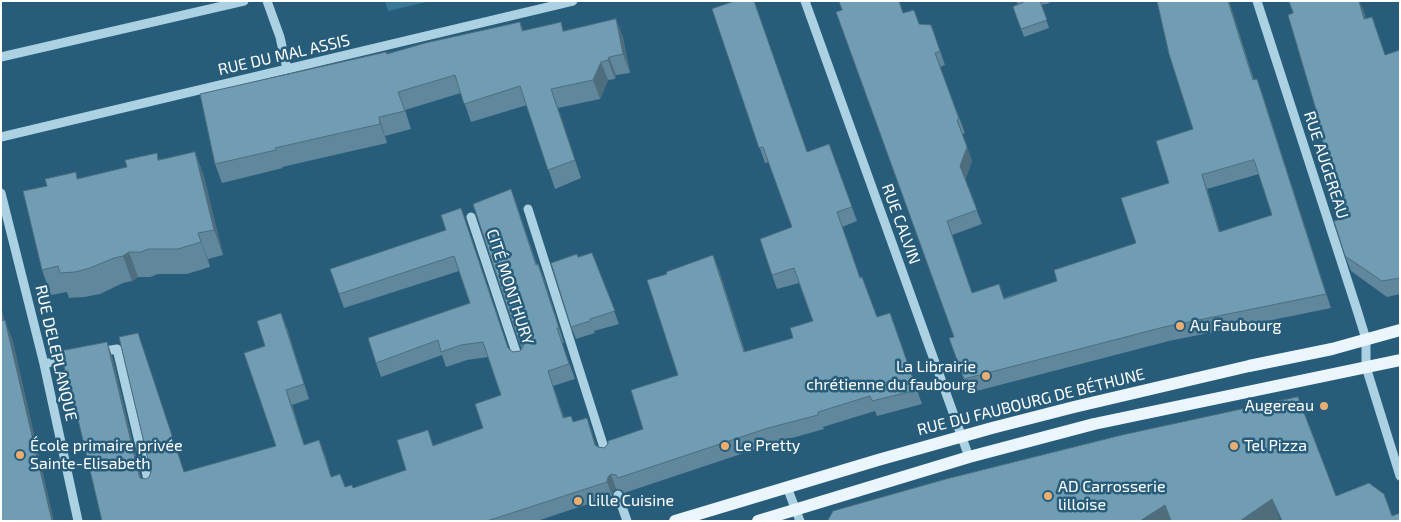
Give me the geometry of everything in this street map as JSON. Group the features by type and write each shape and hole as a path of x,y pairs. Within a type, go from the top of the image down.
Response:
{"main road":[{"name":"RUE DU FAUBOURG DE BÉTHUNE","path":"675,521 961,436 1074,406 1332,349 1400,330"},
{"path":"758,521 798,515 969,457 1103,422 1400,360"}],"street":[{"path":"1,57 244,1"},
{"path":"267,1 280,38 287,69"},
{"name":"RUE DU MAL ASSIS","path":"1,137 573,1"},
{"name":"RUE CALVIN","path":"805,1 969,457"},
{"name":"RUE AUGEREAU","path":"1257,1 1366,339 1366,367 1400,476"},
{"name":"RUE DELEPLANQUE","path":"1,193 44,364 78,521"},
{"path":"528,209 567,347 607,457"},
{"name":"CITÉ MONTHURY","path":"471,217 519,361 523,360"},
{"path":"44,364 118,349 150,488"},
{"path":"787,487 798,515"},
{"path":"618,494 627,521"}],"shaded area":[{"path":"385,1 431,1 388,11"}],"building":[{"path":"735,1 754,1 807,152 829,144 852,207 837,212 860,278 862,277 877,317 890,313 917,390 872,401 870,396 818,412 818,415 768,428 618,478 616,475 611,474 607,482 487,521 102,521 60,351 107,342 140,478 146,479 151,472 119,337 138,333 184,472 276,446 244,353 265,346 257,321 281,313 304,384 286,390 304,445 319,440 331,477 340,474 345,487 352,485 353,488 406,470 397,440 428,430 433,446 483,428 475,404 501,395 483,342 461,345 441,352 438,340 376,363 368,338 470,303 454,256 339,294 330,269 446,230 441,215 461,208 508,348 513,352 520,351 524,343 518,339 473,204 511,189 536,265 538,264 569,364 548,371 563,418 571,416 573,422 587,418 595,445 598,447 604,448 608,441 643,429 631,390 678,375 647,280 713,255 744,352 793,338 790,328 813,321 794,268 772,275 760,239 792,227 763,147 759,148 712,9"},
{"path":"839,1 899,1 903,13 914,10 919,24 931,25 940,51 935,53 967,147 960,166 977,210 947,221 972,293 999,284 1004,299 1057,281 1054,270 1136,243 1121,198 1169,183 1156,141 1193,129 1169,54 1157,1 1228,1 1253,80 1257,79 1326,294 1164,327 964,379 949,338 954,337 836,12 842,10","holes":["1254,160 1272,215 1219,232 1202,175"]},
{"path":"1026,1 1040,1 1047,20 1021,29 1013,7"},
{"path":"1289,1 1359,1 1364,19 1372,17 1385,55 1400,50 1400,278 1382,281 1345,256 1334,221 1344,218 1315,113 1317,113 1288,15 1293,13"},
{"path":"616,19 623,54 609,57 608,60 601,62 593,80 551,89 575,160 548,170 520,86 464,104 455,75 398,92 405,111 379,117 380,124 215,164 200,94 386,52 387,54 425,43 520,22 522,31 561,22 563,31"},
{"path":"195,152 214,230 198,233 201,242 178,249 148,249 141,252 129,252 123,256 75,272 60,273 58,266 42,270 23,191 47,186 45,179 76,172 77,179 127,167 125,160 157,153 158,160"},
{"path":"592,253 615,311 571,327 551,263 577,254 578,257"},
{"name":"École primaire privée Sainte-Elisabeth","path":"1,317 2,321 5,320 52,521 1,521"},
{"path":"1298,397 1336,496 1369,483 1384,494 1392,516 1400,513 1400,521 1282,521 1272,499 1240,521 1171,521 1165,505 1140,521 828,521 833,511 946,479 1122,435"}],"place":[{"name":"Au Faubourg","path":"1180,326"},
{"name":"La Librairie chrétienne du faubourg","path":"986,376"},
{"name":"Augereau","path":"1324,406"},
{"name":"Le Pretty","path":"725,446"},
{"name":"Tel Pizza","path":"1234,446"},
{"name":"École primaire privée Sainte-Elisabeth","path":"20,455"},
{"name":"AD Carrosserie lilloise","path":"1048,496"},
{"name":"Lille Cuisine","path":"578,501"}]}
